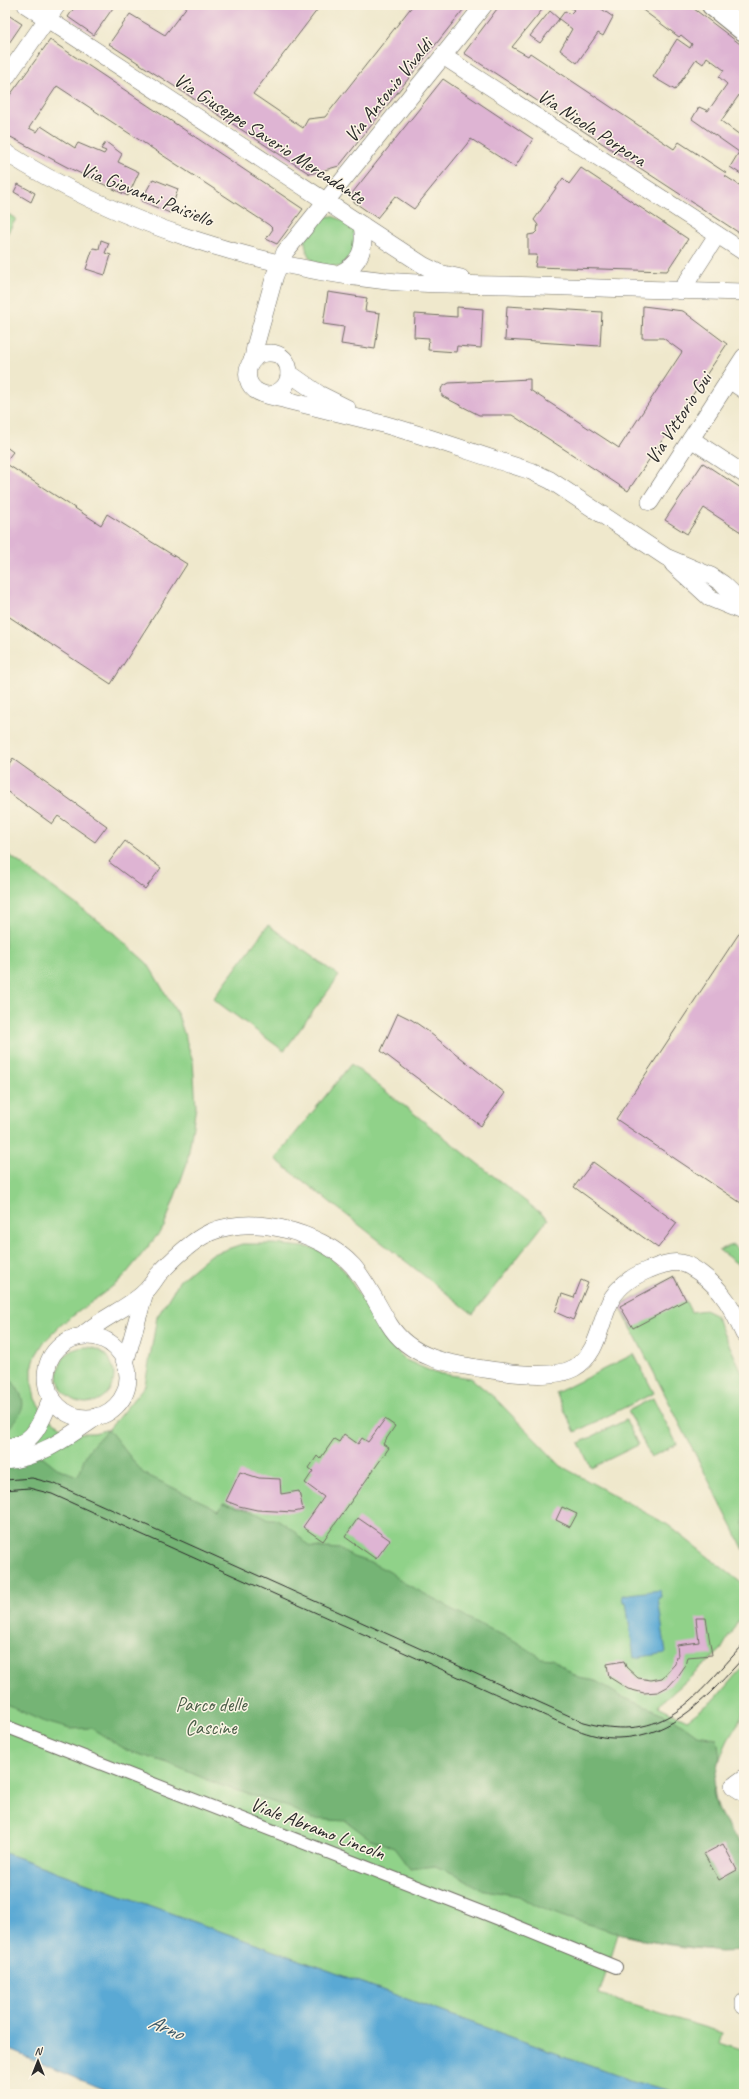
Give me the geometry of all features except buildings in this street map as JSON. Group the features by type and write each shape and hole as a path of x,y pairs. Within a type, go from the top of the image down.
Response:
{"main road":[{"path":"713,5 744,30"}],"street":[{"name":"Via Giuseppe Saverio Mercadante","path":"26,5 52,12 325,201 434,271 455,277 499,285"},
{"name":"Via Antonio Vivaldi","path":"325,201 484,5"},
{"path":"5,79 52,12"},
{"name":"Via Nicola Porpora","path":"443,56 744,252"},
{"name":"Via Giovanni Paisiello","path":"5,152 57,182 150,223 279,263 338,274 429,284 499,285"},
{"path":"325,201 291,242 279,263 257,339 253,359 248,370 249,383 259,392 267,395 384,424 531,471 550,480 666,557 710,598 744,612"},
{"path":"338,274 349,269 359,258 364,239 362,225"},
{"path":"681,291 717,235"},
{"path":"499,285 744,292"},
{"path":"264,319 275,354 287,364 289,373 288,382 283,389 276,393 267,395"},
{"path":"253,359 263,354 275,354"},
{"name":"Via Vittorio Gui","path":"650,502 744,357"},
{"path":"289,373 328,400 384,424"},
{"path":"729,380 744,390"},
{"path":"691,439 744,474"},
{"path":"666,557 711,576 723,584 744,604"},
{"path":"82,1336 90,1328 145,1292 159,1275 188,1246 213,1231 222,1228 249,1226 284,1230 311,1238 343,1257 367,1284 396,1334 408,1346 444,1362 527,1373 566,1371 579,1365 597,1340 608,1307 616,1292 631,1279 659,1265 681,1263 690,1266 714,1284 724,1296 744,1334"},
{"path":"125,1363 145,1292"},
{"path":"5,1461 22,1459 39,1454 65,1439 98,1416 114,1407 125,1391 128,1380 125,1363 117,1349 110,1342 97,1337 82,1336 63,1343 50,1357 46,1368 46,1380 52,1397 58,1407 77,1416 98,1416"},
{"path":"5,1447 21,1444 34,1435 52,1397"},
{"name":"Viale Abramo Lincoln","path":"5,1726 491,1916 616,1967"},
{"path":"744,1778 733,1786 744,1793"}],"green space":[{"path":"5,212 16,219 5,237"},
{"path":"330,216 345,222 357,235 358,240 356,249 341,267 315,262 311,259 306,248 305,239 321,218"},
{"path":"5,852 108,928 148,964 178,1015 193,1061 196,1106 187,1163 164,1227 121,1280 62,1324 44,1342 36,1355 32,1368 32,1383 35,1399 43,1412 52,1421 67,1430 80,1433 94,1433 109,1429 145,1385 157,1317 180,1280 210,1255 242,1244 273,1244 314,1248 330,1257 343,1269 390,1344 406,1360 435,1373 471,1378 496,1399 561,1466 668,1525 744,1585 744,1610 721,1650 658,1706 687,1720 715,1699 744,1665 745,1698 743,1714 728,1740 721,1756 716,1771 714,1784 718,1808 724,1820 744,1846 744,1950 712,1950 680,1946 618,1934 599,1995 723,2033 720,2043 744,2051 744,2094 685,2094 635,2082 5,1853"},
{"path":"268,925 339,976 284,1051 213,999"},
{"path":"351,1064 548,1219 473,1314 275,1159"},
{"path":"733,1245 744,1254 744,1269 719,1250"},
{"path":"674,1277 691,1312 705,1310 715,1315 744,1376 744,1550 620,1306"},
{"path":"80,1347 92,1347 106,1355 114,1369 112,1386 106,1395 92,1403 80,1403 70,1398 63,1391 58,1381 58,1369 63,1359 70,1352"},
{"path":"634,1354 654,1393 575,1432 556,1393"},
{"path":"5,1380 12,1381 18,1389 23,1402 17,1419 5,1432"},
{"path":"653,1398 677,1444 651,1457 628,1411"},
{"path":"626,1420 638,1445 591,1468 579,1443"},
{"name":"Parco delle Cascine","path":"108,1429 143,1473 219,1510 223,1503 250,1509 269,1519 277,1519 292,1529 310,1547 341,1549 353,1557 372,1563 390,1572 404,1583 446,1605 451,1610 515,1641 542,1658 552,1659 578,1678 596,1681 620,1696 673,1718 697,1735 717,1738 720,1758 713,1792 717,1809 732,1832 744,1846 744,1950 721,1951 648,1941 567,1918 535,1906 519,1896 480,1889 457,1875 435,1866 410,1869 394,1848 370,1839 346,1821 312,1819 291,1808 217,1784 168,1763 128,1751 91,1728 70,1729 42,1721 5,1704 5,1449 43,1457 57,1468 77,1476 89,1451"}],"water":[{"path":"660,1590 661,1597 658,1598 666,1653 634,1658 626,1602 623,1602 622,1595"},
{"name":"Arno","path":"5,1853 635,2082 685,2094 114,2094 5,2048"}],"tram line":[{"path":"5,1480 32,1478 55,1484 583,1722 612,1727 636,1727 657,1722 676,1712 693,1698 744,1644"},
{"path":"5,1490 29,1488 52,1494 566,1725 597,1736 608,1738 638,1736 673,1722 704,1699 744,1657"}]}
